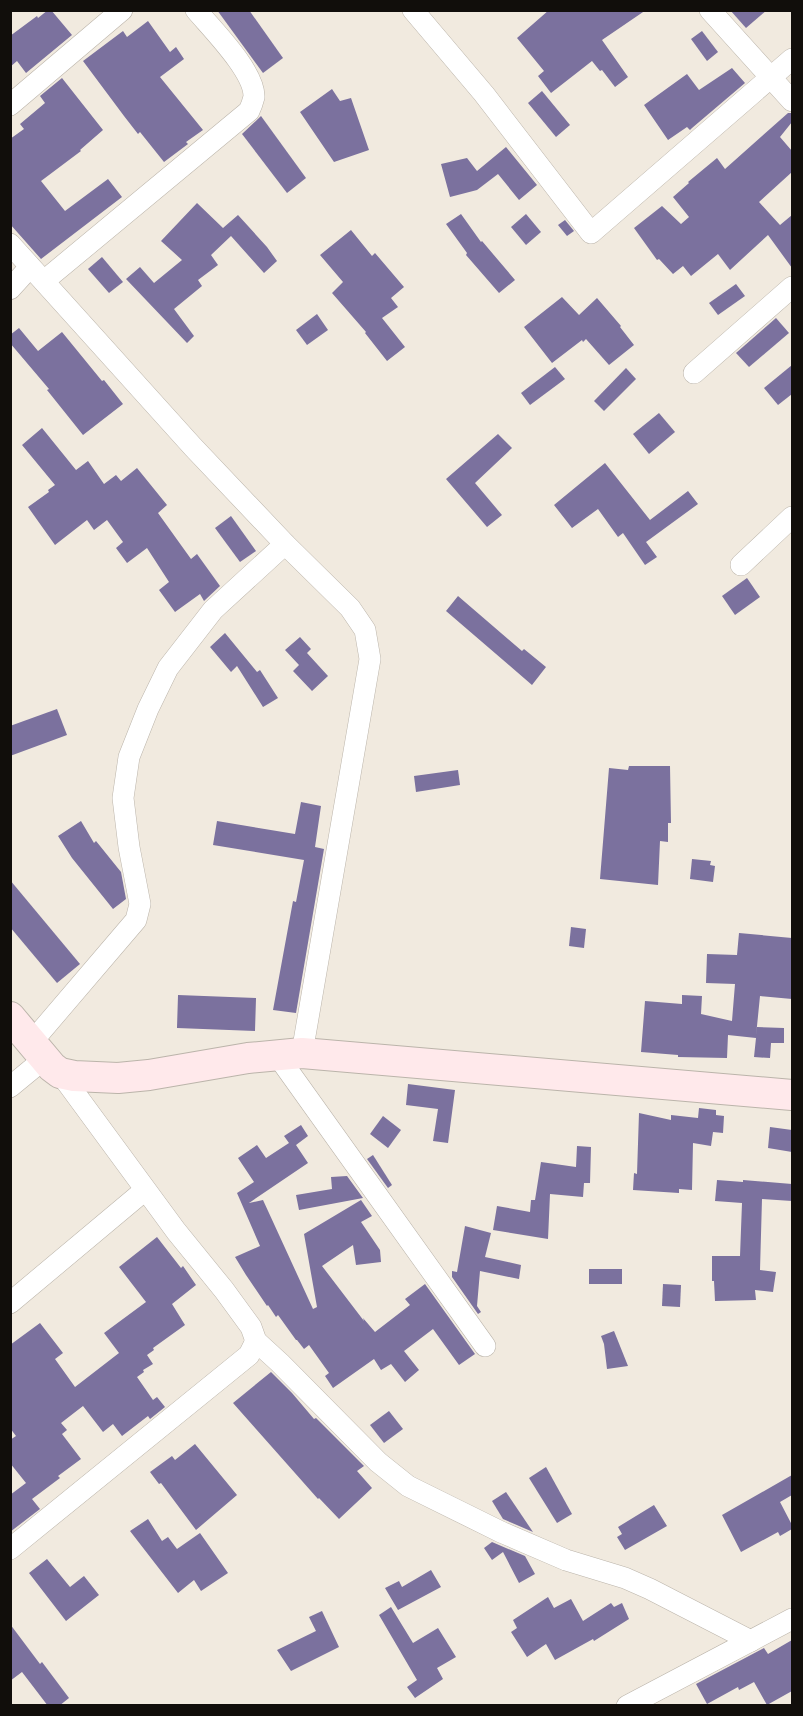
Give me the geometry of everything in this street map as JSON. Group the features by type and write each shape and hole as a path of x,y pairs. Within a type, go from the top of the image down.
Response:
{"street":[{"path":"10,105 122,10"},
{"path":"10,289 37,274 249,111 254,97 251,82 244,68 196,10"},
{"path":"413,10 484,94 591,233 792,59"},
{"path":"710,10 792,101"},
{"path":"10,244 193,447 285,544 350,608 365,630 370,659 290,1054 485,1346"},
{"path":"694,373 792,287"},
{"path":"741,565 792,517"},
{"path":"10,1087 45,1058 136,920 140,903 129,848 123,798 129,757 148,709 168,668 213,610 285,544"},
{"path":"10,1017 45,1058 231,1300 251,1327 256,1341 378,1462 408,1486 501,1532 566,1560 618,1576 650,1589 751,1641"},
{"path":"45,1058 91,1077 118,1078 148,1075 248,1058 290,1054 792,1095"},
{"path":"10,1303 145,1190"},
{"path":"10,1549 249,1355 256,1341"},
{"path":"627,1706 792,1619"}],"building":[{"path":"51,10 72,35 26,73 17,61 10,67 10,36"},
{"path":"217,10 249,10 283,58 263,73"},
{"path":"549,10 646,10 602,40 628,77 615,87 592,61 551,93 538,76 544,71 517,38"},
{"path":"730,10 767,10 746,28"},
{"path":"148,21 170,52 176,47 184,59 160,77 203,130 164,162 140,132 138,134 83,61 123,31 127,37"},
{"path":"702,31 718,52 707,61 691,39"},
{"path":"732,68 745,83 690,130 687,127 668,140 644,105 687,74 699,90"},
{"path":"62,78 103,130 81,151 41,181 65,211 108,179 122,197 41,259 10,224 10,139 24,129 20,124 45,103 40,96"},
{"path":"332,89 340,101 351,98 369,150 334,162 300,112"},
{"path":"542,91 570,125 556,137 528,103"},
{"path":"788,113 792,113 792,122 780,137 792,151 792,172 759,202 780,225 792,215 792,268 768,235 730,270 718,254 691,276 683,266 673,274 659,259 657,260 634,228 662,206 681,224 689,217 673,197 717,158 725,169"},
{"path":"261,116 306,178 287,193 242,134"},
{"path":"506,147 537,185 519,200 498,174 477,190 450,197 441,164 467,158 477,171"},
{"path":"197,203 223,228 238,215 277,261 264,273 231,236 211,255 218,265 198,280 202,286 174,309 194,336 187,343 126,279 140,267 154,283 182,260 161,241"},
{"path":"461,214 481,242 515,280 499,293 466,255 467,253 446,224"},
{"path":"526,214 541,232 526,245 511,227"},
{"path":"565,220 574,231 567,236 558,225"},
{"path":"351,230 372,256 375,253 404,287 391,298 398,307 382,318 405,347 387,361 366,332 332,293 343,282 320,255"},
{"path":"102,257 123,282 109,293 88,269"},
{"path":"736,284 745,296 718,315 709,303"},
{"path":"562,297 579,315 597,298 634,345 609,365 586,339 552,363 524,327"},
{"path":"317,314 328,330 307,345 296,330"},
{"path":"776,318 789,333 749,367 736,353"},
{"path":"19,328 38,351 62,332 123,404 83,435 47,390 49,389 10,343 10,335"},
{"path":"792,365 792,394 778,405 764,388"},
{"path":"555,367 565,379 530,405 521,393"},
{"path":"626,368 636,379 604,411 594,401"},
{"path":"659,413 675,432 649,454 633,434"},
{"path":"42,428 76,470 88,461 104,484 116,475 121,481 137,468 167,505 158,513 191,559 197,554 220,586 204,601 200,594 175,612 159,590 169,582 147,548 127,563 116,548 123,542 107,520 94,530 87,520 55,545 28,507 55,485 22,445"},
{"path":"498,434 512,448 475,483 502,515 487,527 446,479"},
{"path":"605,463 650,520 688,491 698,504 646,542 657,557 645,565 623,533 618,537 598,509 572,528 554,505"},
{"path":"231,516 256,551 240,562 215,528"},
{"path":"747,578 760,597 735,615 722,596"},
{"path":"458,596 522,651 524,649 546,667 532,685 446,611"},
{"path":"225,633 257,672 260,670 278,698 263,707 237,666 231,672 210,647"},
{"path":"300,637 311,649 307,653 328,676 312,691 293,671 299,665 285,650"},
{"path":"57,709 67,735 10,756 10,726"},
{"path":"629,766 670,766 671,823 668,823 668,842 660,841 658,885 600,879 609,768 628,770"},
{"path":"458,770 460,785 416,792 414,776"},
{"path":"301,802 321,806 315,847 324,849 296,1013 273,1010 293,901 296,902 304,860 213,845 217,821 295,834"},
{"path":"81,821 94,843 96,841 121,872 126,899 113,909 72,858 58,836"},
{"path":"692,859 711,861 710,865 715,866 713,882 690,879"},
{"path":"10,880 80,964 57,983 10,927"},
{"path":"571,927 586,929 584,948 569,946"},
{"path":"739,933 792,938 792,999 760,996 756,1036 757,1027 784,1028 784,1043 771,1043 770,1058 754,1057 756,1038 728,1035 727,1058 678,1057 678,1055 641,1052 645,1001 682,1004 682,995 702,996 701,1014 732,1021 735,984 706,983 707,954 737,955"},
{"path":"178,995 256,998 255,1031 177,1028"},
{"path":"408,1084 455,1090 448,1143 433,1141 438,1109 406,1105"},
{"path":"699,1108 716,1110 716,1115 724,1116 723,1133 713,1132 711,1146 693,1143 692,1190 679,1189 679,1193 633,1190 634,1173 637,1174 639,1113 671,1120 671,1115 698,1118"},
{"path":"383,1116 401,1130 388,1148 370,1134"},
{"path":"301,1125 308,1136 296,1145 308,1163 249,1203 263,1200 313,1309 317,1307 304,1234 361,1200 372,1216 361,1222 380,1250 381,1262 356,1265 353,1245 322,1266 375,1332 410,1305 405,1299 425,1284 475,1354 459,1365 433,1329 404,1351 419,1370 405,1382 391,1364 381,1370 374,1359 333,1388 325,1376 329,1373 309,1345 304,1349 278,1315 276,1317 267,1306 235,1257 260,1246 237,1193 254,1182 238,1158 257,1145 266,1158 289,1143 284,1136"},
{"path":"770,1127 792,1130 792,1152 768,1148"},
{"path":"577,1146 591,1147 590,1183 584,1183 583,1197 550,1194 548,1239 493,1230 497,1206 530,1212 531,1200 535,1200 541,1162 576,1167"},
{"path":"373,1155 392,1185 388,1188 367,1159"},
{"path":"347,1176 363,1198 299,1210 296,1195 332,1189 331,1177"},
{"path":"717,1180 792,1184 792,1201 762,1199 760,1270 776,1272 773,1292 755,1290 756,1300 715,1301 712,1256 740,1256 742,1203 715,1201"},
{"path":"465,1226 491,1233 485,1257 521,1265 519,1279 480,1271 477,1306 481,1312 478,1314 452,1277 452,1271 457,1272"},
{"path":"157,1237 181,1268 183,1266 196,1285 172,1304 185,1325 153,1348 154,1350 147,1355 153,1364 137,1377 153,1400 157,1397 165,1407 150,1419 148,1416 122,1436 113,1424 103,1432 83,1406 61,1423 67,1430 62,1434 81,1459 32,1499 40,1509 10,1532 10,1495 26,1483 10,1463 10,1440 16,1436 10,1428 10,1345 40,1323 63,1353 55,1359 75,1387 119,1353 104,1333 146,1302 119,1267"},
{"path":"589,1269 622,1269 622,1284 589,1284"},
{"path":"663,1284 681,1285 680,1307 662,1306"},
{"path":"614,1331 628,1366 607,1369 601,1336"},
{"path":"271,1372 314,1419 316,1418 364,1466 357,1471 372,1488 339,1519 318,1499 233,1403"},
{"path":"389,1411 403,1429 384,1443 370,1425"},
{"path":"195,1444 237,1495 196,1530 150,1472 172,1456 175,1460"},
{"path":"546,1467 572,1514 557,1523 529,1478"},
{"path":"792,1475 792,1495 780,1502 792,1529 780,1536 778,1532 741,1552 722,1515"},
{"path":"506,1492 533,1532 503,1519 492,1501"},
{"path":"654,1505 667,1526 625,1550 617,1537 622,1534 618,1527"},
{"path":"148,1519 162,1541 168,1537 177,1549 200,1533 228,1573 201,1591 194,1580 178,1593 130,1531"},
{"path":"492,1542 525,1556 535,1574 519,1583 503,1552 492,1560 484,1548"},
{"path":"47,1559 70,1587 84,1576 99,1595 66,1621 29,1573"},
{"path":"431,1570 441,1587 398,1610 385,1588 399,1581 402,1587"},
{"path":"548,1597 554,1608 571,1599 583,1621 611,1603 614,1607 622,1603 629,1619 594,1641 593,1639 555,1660 546,1644 527,1657 511,1632 517,1628 513,1620"},
{"path":"391,1607 413,1643 438,1628 456,1657 437,1668 443,1679 415,1698 407,1687 417,1680 379,1615"},
{"path":"322,1611 339,1647 291,1671 277,1650 316,1631 309,1617"},
{"path":"10,1624 69,1698 59,1706 48,1706 22,1672 10,1681"},
{"path":"792,1640 792,1691 767,1705 754,1682 739,1690 738,1687 707,1704 696,1684 764,1648 768,1654"}]}
